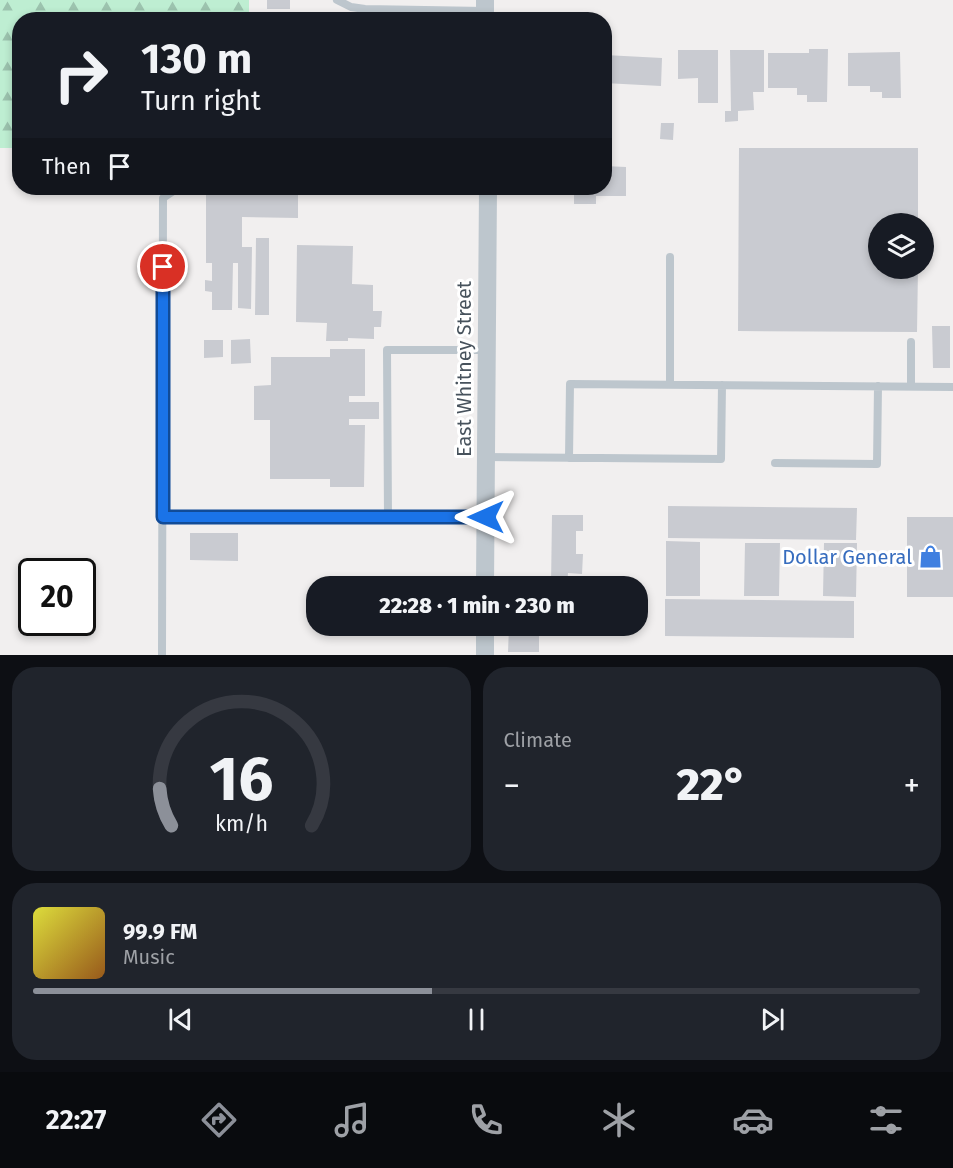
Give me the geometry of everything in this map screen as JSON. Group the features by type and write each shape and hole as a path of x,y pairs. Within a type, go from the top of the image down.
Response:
{"street":[{"name":"East Whitney Street","path":"485,576 488,195"},
{"path":"485,636 485,655"}],"lane":[{"path":"337,0 351,7 364,9 485,10"},
{"path":"162,655 163,198 168,195"},
{"path":"670,257 670,384"},
{"path":"911,342 911,387"},
{"path":"388,517 387,351 487,350"},
{"path":"569,458 570,384 953,387"},
{"path":"486,458 721,459 722,385"},
{"path":"775,463 877,464 878,386"},
{"path":"163,517 486,517"}],"green space":[{"path":"0,0 249,0 249,12 12,12 12,148 0,148"}],"building":[{"path":"267,0 290,0 290,9 267,9"},
{"path":"809,49 828,49 827,102 807,102 807,95 797,95 797,88 768,88 768,53 809,53"},
{"path":"678,50 718,50 718,103 698,103 698,78 678,79"},
{"path":"730,50 764,50 764,92 753,92 754,110 738,111 738,121 725,122 725,111 731,111"},
{"path":"900,52 901,98 882,98 882,92 870,92 870,86 848,86 848,53"},
{"path":"612,55 662,58 661,86 612,83"},
{"path":"661,123 674,123 673,140 660,139"},
{"path":"739,148 918,148 918,213 868,213 868,279 918,279 917,332 738,331"},
{"path":"612,166 626,167 626,196 596,196 596,204 574,204 574,195 612,195"},
{"path":"206,195 298,195 298,218 242,217 242,247 252,247 251,309 238,308 238,263 233,263 232,310 212,310 212,292 205,291 205,280 212,281 212,263 206,263"},
{"path":"256,238 269,238 269,315 255,315"},
{"path":"297,245 353,246 352,284 373,285 373,311 382,311 381,327 374,327 374,339 348,338 348,341 326,341 327,323 296,322"},
{"path":"932,326 950,326 950,368 933,368"},
{"path":"250,339 251,363 231,364 231,340"},
{"path":"204,340 223,340 223,357 204,358"},
{"path":"330,349 365,349 365,396 349,396 349,402 379,402 379,419 349,419 349,425 365,425 364,487 330,487 330,479 270,479 270,420 254,420 254,386 271,385 271,357 330,357"},
{"path":"668,506 857,508 856,540 668,538"},
{"path":"552,515 583,515 583,531 576,531 576,554 583,554 582,574 568,573 568,576 551,576"},
{"name":"Dollar General","path":"907,517 953,517 953,597 907,597"},
{"path":"190,533 238,533 238,561 190,560"},
{"path":"666,541 700,542 700,596 666,596"},
{"path":"745,543 780,543 779,596 744,596"},
{"path":"824,543 857,543 856,597 823,596"},
{"path":"665,599 854,601 854,638 665,636"},
{"path":"509,636 539,636 539,652 508,652"}],"place":[{"name":"Dollar General","path":"930,557"}],"route":[{"path":"163,267 163,517 486,517"}]}
